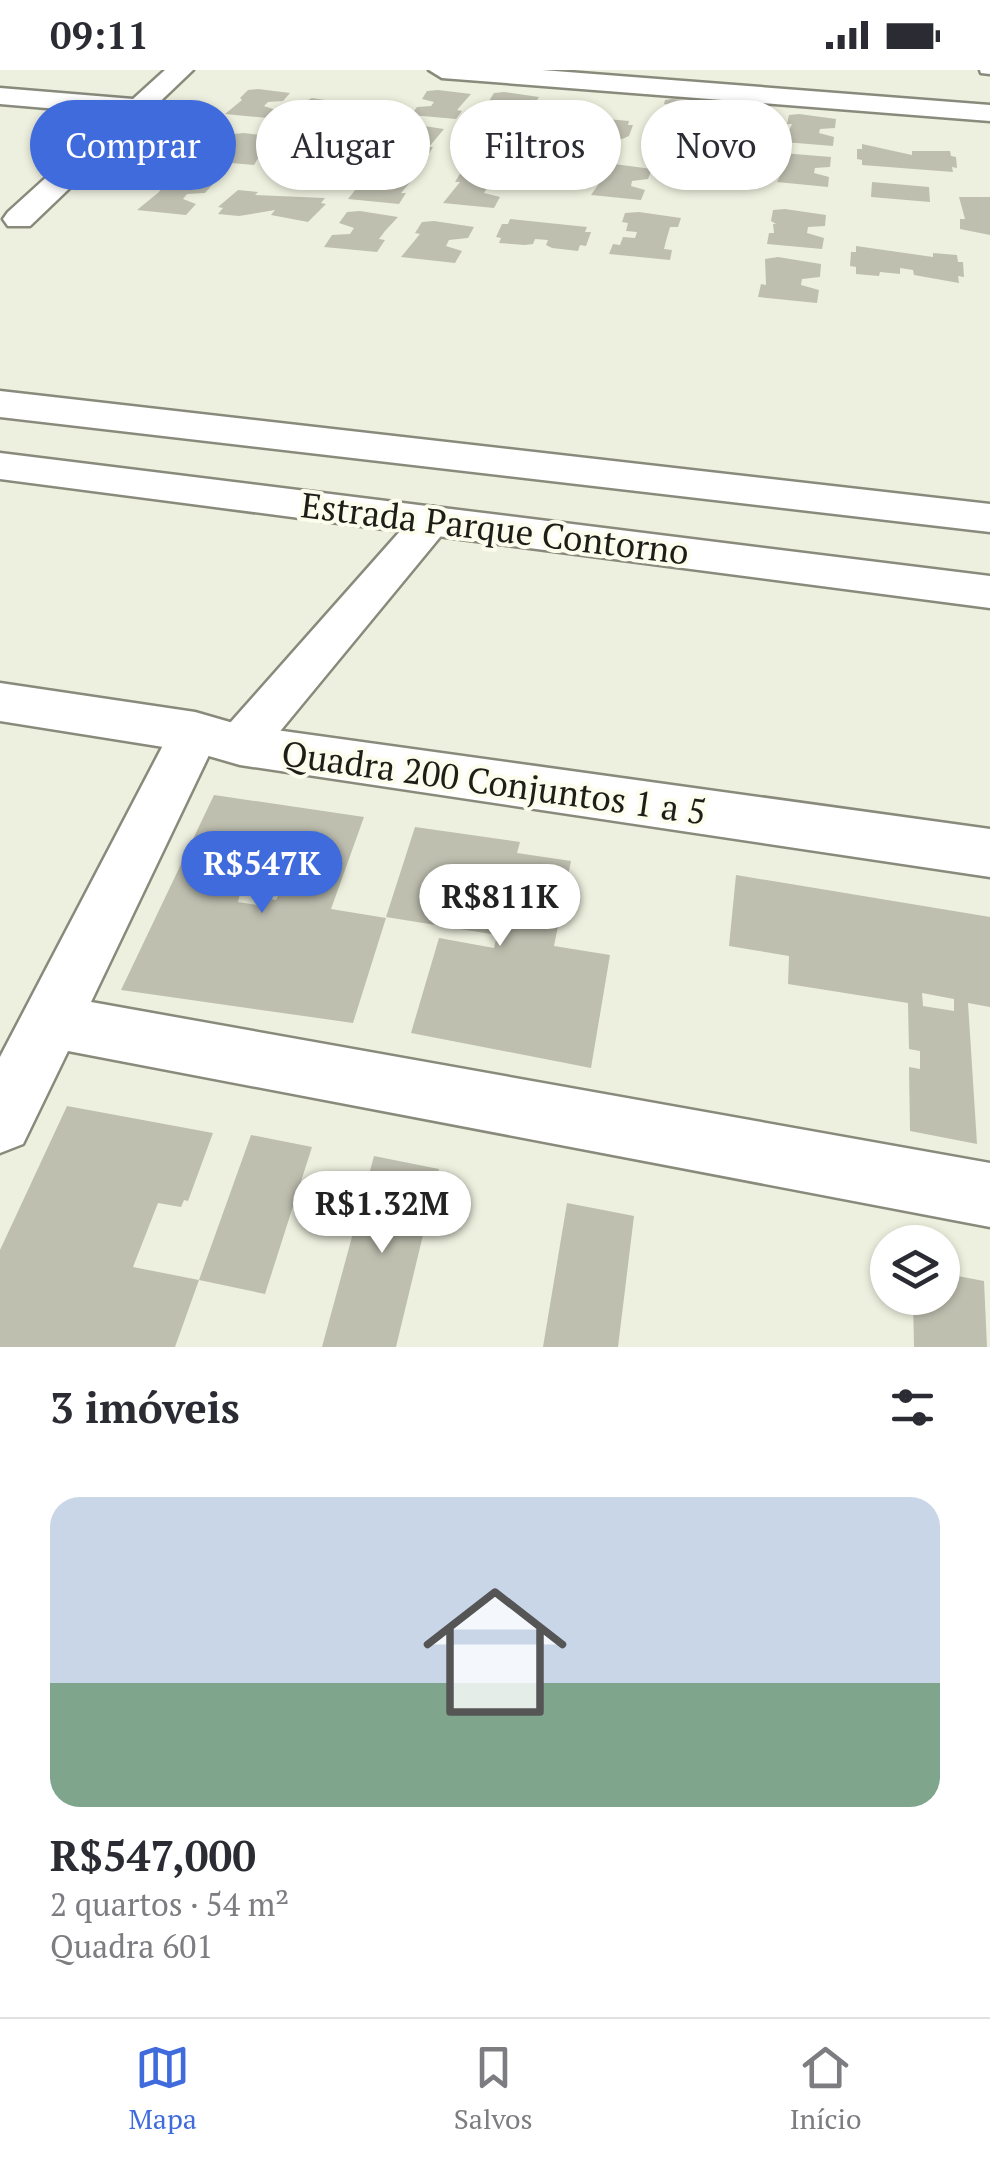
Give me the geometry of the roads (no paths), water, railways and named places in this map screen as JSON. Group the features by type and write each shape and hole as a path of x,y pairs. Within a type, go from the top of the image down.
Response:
{"main road":[{"name":"Estrada Parque Contorno","path":"0,404 990,518"},
{"name":"Estrada Parque Contorno","path":"0,466 990,592"},
{"path":"598,540 624,525 637,505 632,488 616,473"},
{"path":"850,574 830,546 829,533 848,511 866,504"},
{"name":"Quadra 200 Conjuntos 1 a 5","path":"0,702 217,739 990,853"}],"street":[{"path":"148,100 180,70"},
{"path":"442,70 990,113"},
{"path":"0,96 46,100"},
{"path":"19,219 50,190"},
{"path":"0,1123 49,1021 217,739 434,520"},
{"path":"49,1021 990,1195"}]}
